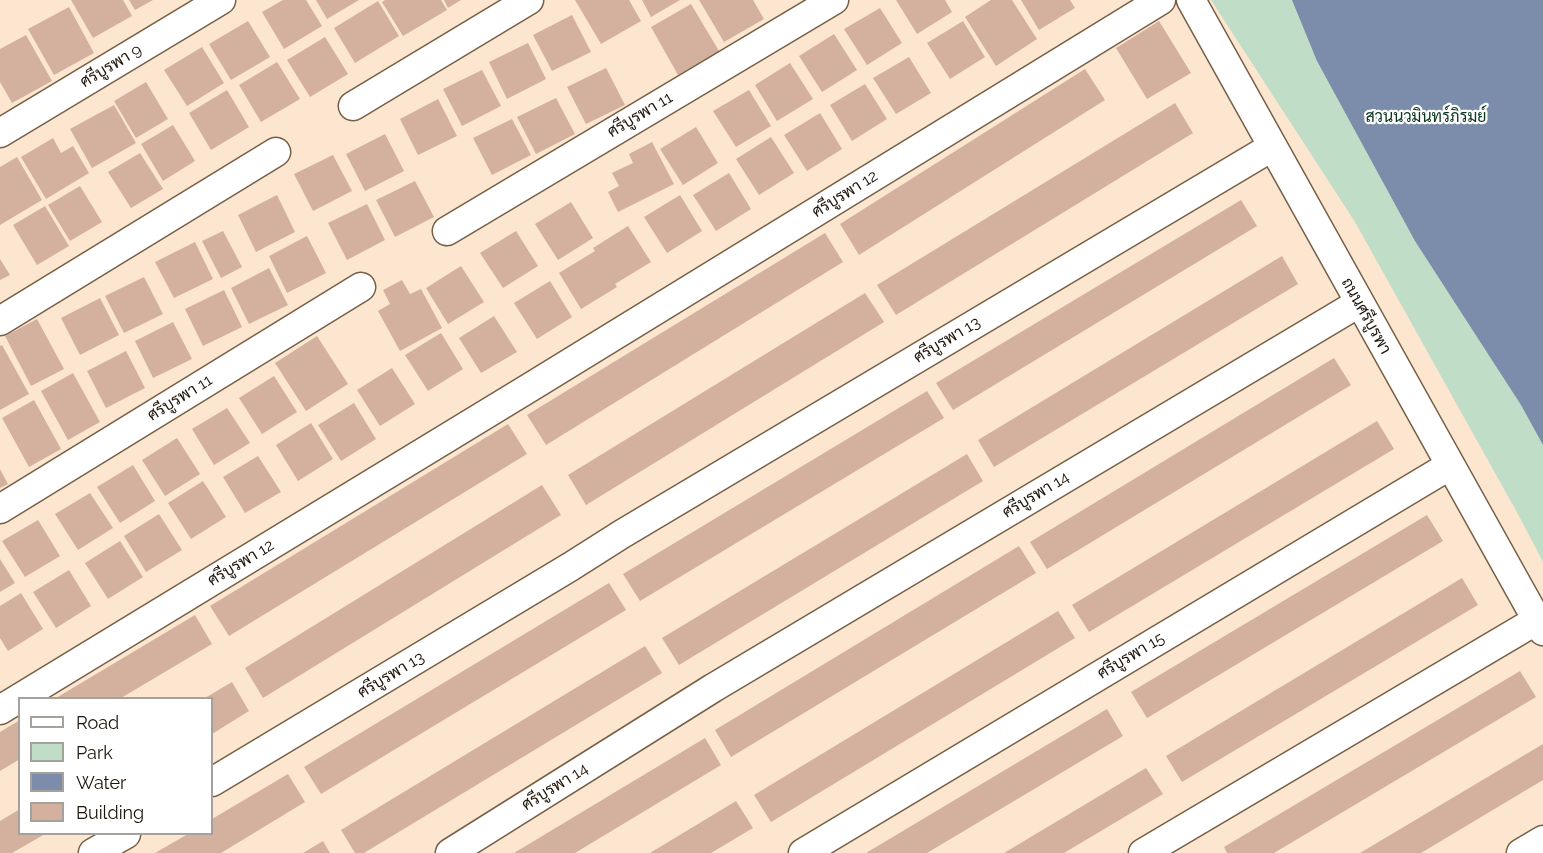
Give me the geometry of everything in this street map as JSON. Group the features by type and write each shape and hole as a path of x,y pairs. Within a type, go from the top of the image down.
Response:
{"street":[{"name":"ศรีบูรพา 9","path":"0,133 221,0"},
{"path":"353,106 529,0"},
{"name":"ศรีบูรพา 11","path":"447,231 834,0"},
{"name":"ศรีบูรพา 12","path":"21,697 1161,0"},
{"name":"ถนนศรีบูรพา","path":"1191,0 1540,626"},
{"name":"ศรีบูรพา 13","path":"213,781 622,534 1272,147"},
{"path":"0,321 276,152"},
{"name":"ศรีบูรพา 11","path":"0,509 361,287"},
{"name":"ศรีบูรพา 14","path":"450,853 713,688 1359,303"},
{"name":"ศรีบูรพา 15","path":"808,850 1449,466"},
{"path":"1143,853 1540,626"},
{"name":"ศรีบูรพา 12","path":"0,710 18,699"},
{"path":"93,853 124,835"},
{"path":"1521,853 1543,840"}],"green space":[{"name":"สวนนวมินทร์ภิรมย์","path":"1211,0 1543,0 1543,562 1355,222"}],"water":[{"name":"สวนนวมินทร์ภิรมย์","path":"1292,0 1543,0 1543,445 1521,405 1415,241 1317,61"}],"building":[{"path":"71,0 123,0 132,16 93,38"},
{"path":"129,0 153,0 135,10"},
{"path":"283,0 306,0 322,26 284,49 262,12"},
{"path":"316,0 359,0 327,19"},
{"path":"385,0 441,0 447,10 403,36 382,2"},
{"path":"444,0 461,0 448,8"},
{"path":"575,0 629,0 641,21 601,44"},
{"path":"642,0 680,0 651,17"},
{"path":"699,0 753,0 764,19 724,42"},
{"path":"896,0 945,0 952,12 917,34"},
{"path":"991,0 1012,0 1037,39 996,66 965,17"},
{"path":"1021,0 1070,0 1075,8 1039,30"},
{"path":"378,1 399,36 355,63 334,28"},
{"path":"691,4 719,51 678,75 651,27"},
{"path":"69,7 94,53 54,75 28,29"},
{"path":"880,8 902,43 867,65 844,29"},
{"path":"572,15 591,52 552,71 533,35"},
{"path":"248,21 270,57 231,80 209,44"},
{"path":"963,21 985,57 950,79 927,43"},
{"path":"1159,21 1191,73 1147,99 1116,48"},
{"path":"834,34 857,70 822,92 799,56"},
{"path":"26,35 52,81 12,103 0,82 0,49"},
{"path":"325,37 348,74 310,97 287,60"},
{"path":"528,43 546,79 507,99 489,62"},
{"path":"202,47 224,83 187,106 164,70"},
{"path":"909,57 931,93 896,114 873,78"},
{"path":"277,62 300,99 261,122 239,85"},
{"path":"790,63 813,99 777,121 755,85"},
{"path":"606,68 625,105 586,124 567,87"},
{"path":"1085,69 1105,100 859,255 840,224"},
{"path":"482,70 501,106 462,126 443,89"},
{"path":"146,82 168,119 136,138 114,101"},
{"path":"865,84 887,119 852,141 830,105"},
{"path":"227,90 249,127 211,150 189,113"},
{"path":"749,90 771,126 736,147 713,111"},
{"path":"556,98 575,134 536,154 517,117"},
{"path":"438,99 457,136 418,155 400,119"},
{"path":"1175,103 1193,133 896,315 877,285"},
{"path":"114,105 136,143 92,168 70,129"},
{"path":"820,113 842,149 807,171 784,135"},
{"path":"512,119 531,155 492,175 473,138"},
{"path":"173,125 195,161 163,181 141,144"},
{"path":"696,127 718,163 683,185 660,149"},
{"path":"385,134 404,171 365,191 346,154"},
{"path":"771,137 794,173 759,195 736,159"},
{"path":"53,138 61,153 73,146 89,173 46,199 21,157"},
{"path":"652,142 674,184 618,212 608,192 619,186 612,173 633,163 629,154"},
{"path":"140,153 163,189 131,208 108,172"},
{"path":"333,155 352,191 313,211 294,174"},
{"path":"17,157 42,200 0,225 0,167"},
{"path":"729,173 751,209 716,231 693,195"},
{"path":"415,181 434,217 395,237 376,200"},
{"path":"80,186 102,222 70,241 48,205"},
{"path":"277,195 295,232 256,252 238,215"},
{"path":"680,195 702,231 667,253 644,217"},
{"path":"1241,200 1257,226 953,410 936,383"},
{"path":"571,202 593,238 558,260 535,224"},
{"path":"367,204 385,240 347,260 328,223"},
{"path":"45,206 69,246 37,265 13,225"},
{"path":"628,226 651,262 615,284 617,287 581,309 559,273 595,251 593,248"},
{"path":"223,231 242,267 221,278 202,241"},
{"path":"516,231 538,266 503,288 480,253"},
{"path":"825,233 843,262 546,445 527,415"},
{"path":"307,236 326,273 287,293 269,256"},
{"path":"195,242 213,279 174,298 155,262"},
{"path":"1282,256 1298,284 994,467 978,440"},
{"path":"0,259 10,275 0,280"},
{"path":"461,266 484,302 448,324 426,288"},
{"path":"269,268 288,305 249,324 231,288"},
{"path":"144,277 163,314 124,333 105,296"},
{"path":"402,280 410,294 421,289 442,328 400,351 378,311 390,304 383,290"},
{"path":"550,281 572,317 537,339 514,303"},
{"path":"224,290 242,327 203,346 185,309"},
{"path":"865,293 884,322 586,505 568,475"},
{"path":"100,298 119,335 80,355 61,318"},
{"path":"494,316 517,352 481,373 459,338"},
{"path":"37,319 64,369 31,386 5,336"},
{"path":"173,322 192,359 153,378 135,341"},
{"path":"441,333 463,369 428,391 405,355"},
{"path":"317,336 348,384 306,411 275,363"},
{"path":"2,345 29,394 0,410 0,346"},
{"path":"126,351 145,388 106,408 87,371"},
{"path":"1334,358 1351,385 1047,569 1030,542"},
{"path":"392,368 415,404 380,426 357,390"},
{"path":"73,373 100,422 68,440 41,391"},
{"path":"274,376 297,412 262,434 239,398"},
{"path":"927,391 944,418 640,601 623,574"},
{"path":"34,400 61,449 29,467 2,418"},
{"path":"354,403 376,439 341,461 318,425"},
{"path":"227,408 250,443 214,465 192,429"},
{"path":"1377,421 1394,449 1089,632 1072,605"},
{"path":"311,423 333,459 298,481 276,445"},
{"path":"508,424 527,454 229,636 210,606"},
{"path":"177,438 200,474 165,496 142,460"},
{"path":"967,454 983,481 679,665 662,638"},
{"path":"258,456 281,492 245,513 223,477"},
{"path":"133,465 155,501 120,523 97,487"},
{"path":"0,469 8,484 0,488"},
{"path":"203,481 226,517 191,539 168,503"},
{"path":"542,485 561,515 263,698 245,668"},
{"path":"90,493 113,528 78,550 55,514"},
{"path":"159,514 182,550 146,572 124,536"},
{"path":"1427,515 1443,541 1147,718 1131,692"},
{"path":"38,520 60,556 25,577 2,541"},
{"path":"120,541 143,577 108,599 85,563"},
{"path":"1019,546 1036,573 731,757 715,730"},
{"path":"0,559 15,583 0,592"},
{"path":"69,570 91,606 56,628 33,592"},
{"path":"1462,578 1478,605 1182,782 1166,756"},
{"path":"609,583 626,610 321,794 304,767"},
{"path":"21,593 43,629 8,651 0,638 0,606"},
{"path":"1058,611 1075,638 771,822 754,795"},
{"path":"195,615 212,644 123,697 58,697"},
{"path":"645,646 662,673 364,853 355,853 341,830"},
{"path":"1520,671 1536,697 1274,853 1227,853 1224,847"},
{"path":"232,682 249,711 213,733 213,697 207,697"},
{"path":"1107,709 1123,736 927,853 866,853"},
{"path":"18,721 18,760 0,771 0,732"},
{"path":"705,738 721,765 575,853 514,853"},
{"path":"1543,744 1543,780 1421,853 1360,853"},
{"path":"1146,768 1163,794 1064,853 1004,853"},
{"path":"288,774 305,802 221,853 155,853 186,835 213,835 213,818"},
{"path":"736,801 753,828 711,853 650,853"},
{"path":"18,810 18,835 43,835 12,853 0,853 0,821"},
{"path":"323,841 330,853 303,853"}]}
